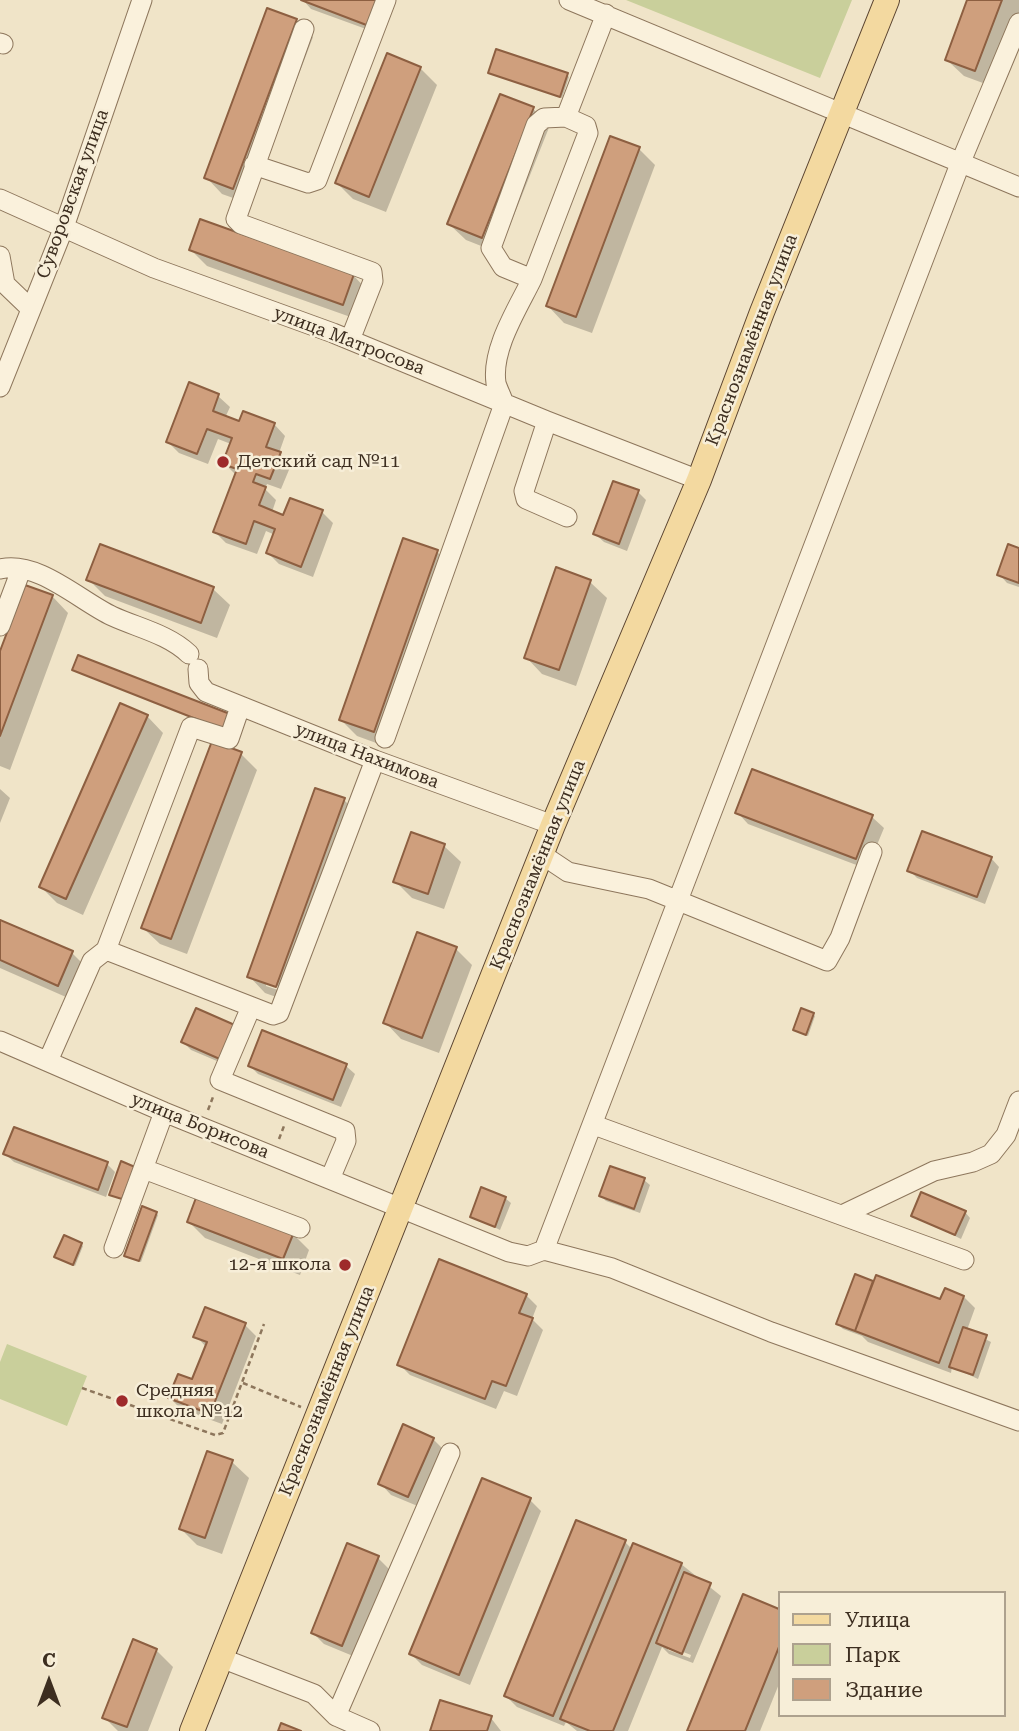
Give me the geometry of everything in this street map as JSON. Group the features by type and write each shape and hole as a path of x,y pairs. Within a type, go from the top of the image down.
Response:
{"main road":[{"name":"Краснознамённая улица","path":"192,1731 541,854 699,480 762,312 887,0"}],"street":[{"path":"254,165 307,183 317,180 386,0"},
{"path":"569,0 1019,187"},
{"name":"Суворовская улица","path":"0,387 64,227 137,1"},
{"path":"566,117 606,15"},
{"path":"544,1250 680,902 960,164 1019,23"},
{"path":"304,29 236,219 241,224 372,272 373,281 350,340"},
{"path":"384,738 504,404 496,383 499,359 508,330 532,279 588,133 586,126 566,117 544,118 536,125 491,248 503,267 532,279"},
{"name":"улица Матросова","path":"0,199 154,268 350,340 699,480"},
{"path":"0,256 5,284 31,309"},
{"path":"547,421 524,491 526,499 567,517"},
{"name":"улица Нахимова","path":"0,569 12,567 64,585 111,616 179,644 194,662 199,683 205,692 375,760 553,825"},
{"path":"0,626 21,570"},
{"path":"48,1061 92,961 106,950 191,727 229,739 240,706"},
{"path":"106,950 251,1007 273,1015 279,1013 375,760"},
{"path":"541,854 568,872 649,889 827,961 840,938 872,852"},
{"path":"251,1007 220,1080 345,1130 346,1141 330,1180"},
{"name":"улица Борисова","path":"0,1041 164,1112 509,1252 528,1256 544,1250 612,1268 771,1332 1019,1421"},
{"path":"842,1215 933,1171 973,1162 991,1154 1006,1135 1019,1101"},
{"path":"114,1248 164,1112"},
{"path":"594,1125 964,1260"},
{"path":"144,1169 300,1228"},
{"path":"336,1716 450,1453"},
{"path":"221,1658 314,1694 336,1716 370,1731"}],"path":[{"path":"201,1126 220,1080"},
{"path":"273,1156 292,1107"},
{"path":"82,1388 215,1435 223,1433 264,1324"},
{"path":"243,1383 317,1413"}],"green space":[{"path":"626,0 852,0 820,78"},
{"path":"7,1344 87,1376 67,1426 0,1399 0,1362"}],"building":[{"path":"301,0 379,0 369,26"},
{"path":"967,0 1002,0 975,71 945,60"},
{"path":"267,8 297,19 233,189 204,178"},
{"path":"496,49 568,73 560,97 488,73"},
{"path":"387,53 421,67 369,197 335,183"},
{"path":"500,94 534,107 482,238 447,224"},
{"path":"610,136 640,147 576,317 546,306"},
{"path":"200,219 354,274 343,305 189,250"},
{"path":"189,382 219,394 213,411 239,421 243,411 275,423 266,447 281,452 270,479 256,474 253,482 266,487 259,505 283,515 290,498 323,510 301,567 266,553 275,529 254,521 246,544 213,532 237,469 222,464 232,438 207,429 197,454 166,442"},
{"path":"613,481 639,490 619,544 593,534"},
{"path":"403,538 438,550 374,732 339,720"},
{"path":"100,544 214,587 201,623 86,580"},
{"path":"1008,544 1019,548 1019,583 997,575"},
{"path":"556,567 591,580 559,670 524,658"},
{"path":"25,585 53,595 0,736 0,651"},
{"path":"78,655 230,714 224,730 72,670"},
{"path":"120,703 148,715 66,899 39,887"},
{"path":"212,741 242,752 171,939 141,928"},
{"path":"752,769 873,815 856,859 735,813"},
{"path":"315,788 345,798 276,987 247,977"},
{"path":"922,831 992,857 977,897 907,871"},
{"path":"411,832 445,844 428,894 393,882"},
{"path":"0,920 73,951 58,986 0,960"},
{"path":"417,932 457,947 422,1038 383,1023"},
{"path":"196,1008 237,1026 222,1060 181,1042"},
{"path":"801,1008 814,1013 806,1035 793,1030"},
{"path":"262,1030 347,1064 333,1100 248,1066"},
{"path":"14,1127 108,1162 98,1190 3,1154"},
{"path":"121,1161 135,1167 122,1199 109,1195"},
{"path":"610,1166 645,1178 634,1209 599,1196"},
{"path":"481,1187 506,1197 495,1227 470,1217"},
{"path":"921,1192 966,1211 955,1235 911,1216"},
{"path":"197,1195 294,1232 283,1259 187,1222"},
{"path":"142,1206 157,1212 139,1261 124,1256"},
{"path":"64,1235 82,1243 73,1265 54,1257"},
{"path":"439,1259 527,1294 519,1313 533,1318 506,1386 492,1381 485,1399 397,1365"},
{"path":"855,1274 873,1281 855,1331 836,1324"},
{"path":"876,1275 940,1299 945,1288 964,1296 939,1363 855,1331"},
{"path":"205,1307 246,1323 210,1414 168,1398 178,1374 192,1379 207,1342 193,1337"},
{"path":"963,1327 987,1335 973,1375 949,1367"},
{"path":"403,1424 434,1438 408,1497 378,1484"},
{"path":"207,1451 233,1460 205,1538 179,1529"},
{"path":"482,1478 531,1498 459,1675 409,1654"},
{"path":"576,1520 626,1540 553,1716 504,1696"},
{"path":"347,1543 379,1556 342,1646 311,1633"},
{"path":"633,1543 682,1563 613,1731 590,1731 560,1719"},
{"path":"684,1572 711,1583 682,1654 656,1643"},
{"path":"743,1594 778,1609 778,1649 745,1731 687,1731"},
{"path":"133,1639 157,1649 127,1727 102,1718"},
{"path":"440,1700 492,1716 487,1731 430,1731"},
{"path":"281,1723 301,1731 278,1731"}],"place":[{"name":"Детский сад №11","path":"223,462"},
{"name":"12-я школа","path":"345,1265"},
{"name":"Средняя школа №12","path":"122,1401"}]}
